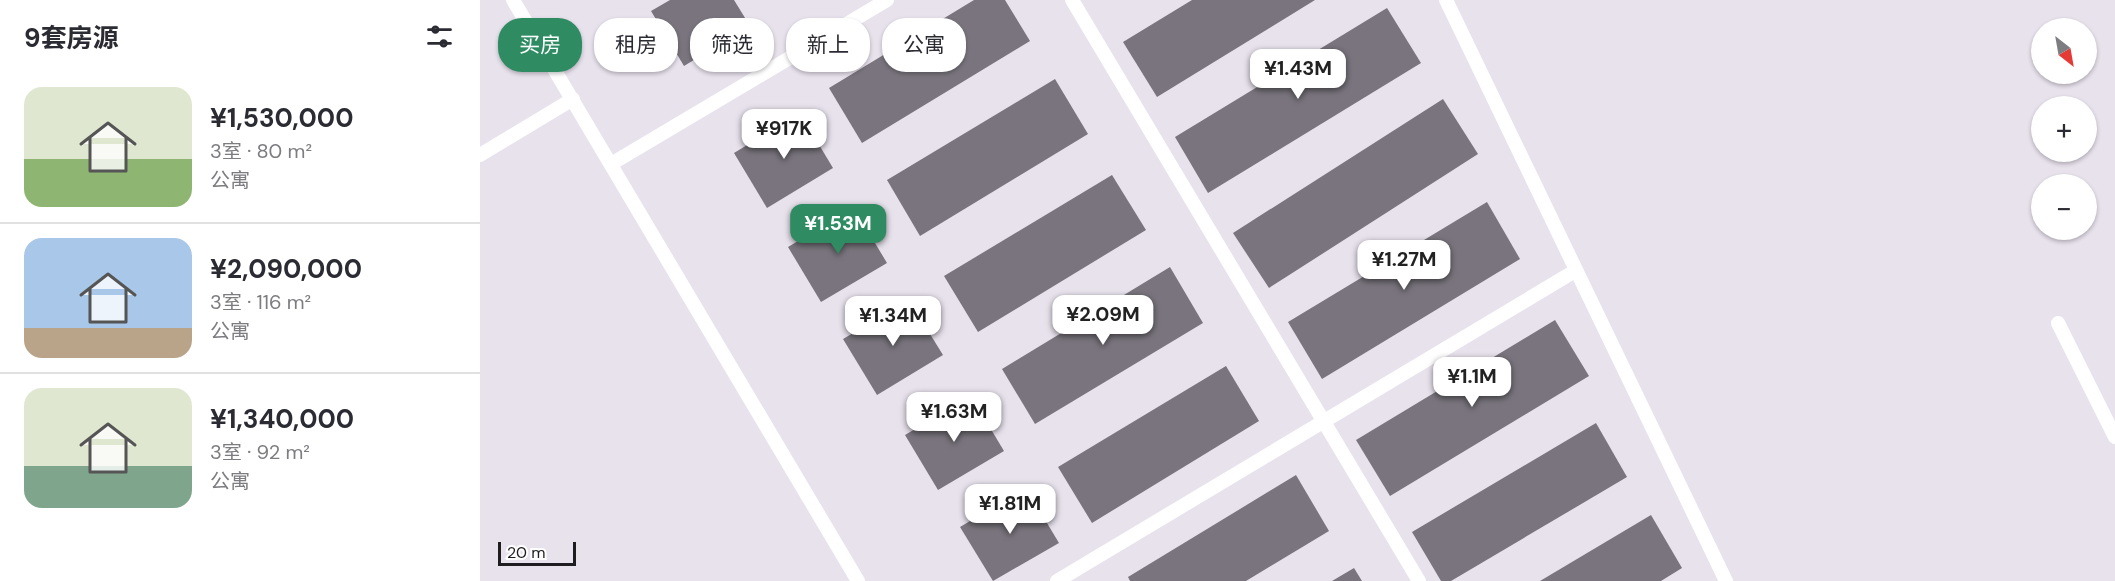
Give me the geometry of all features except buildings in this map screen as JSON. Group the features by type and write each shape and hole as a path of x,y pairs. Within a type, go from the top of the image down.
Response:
{"lane":[{"path":"513,0 858,581"},
{"path":"611,164 887,0"},
{"path":"1072,0 1419,581"},
{"path":"1446,0 1726,581"},
{"path":"480,155 573,99"},
{"path":"1057,581 1575,271"},
{"path":"2058,323 2115,437"}]}
